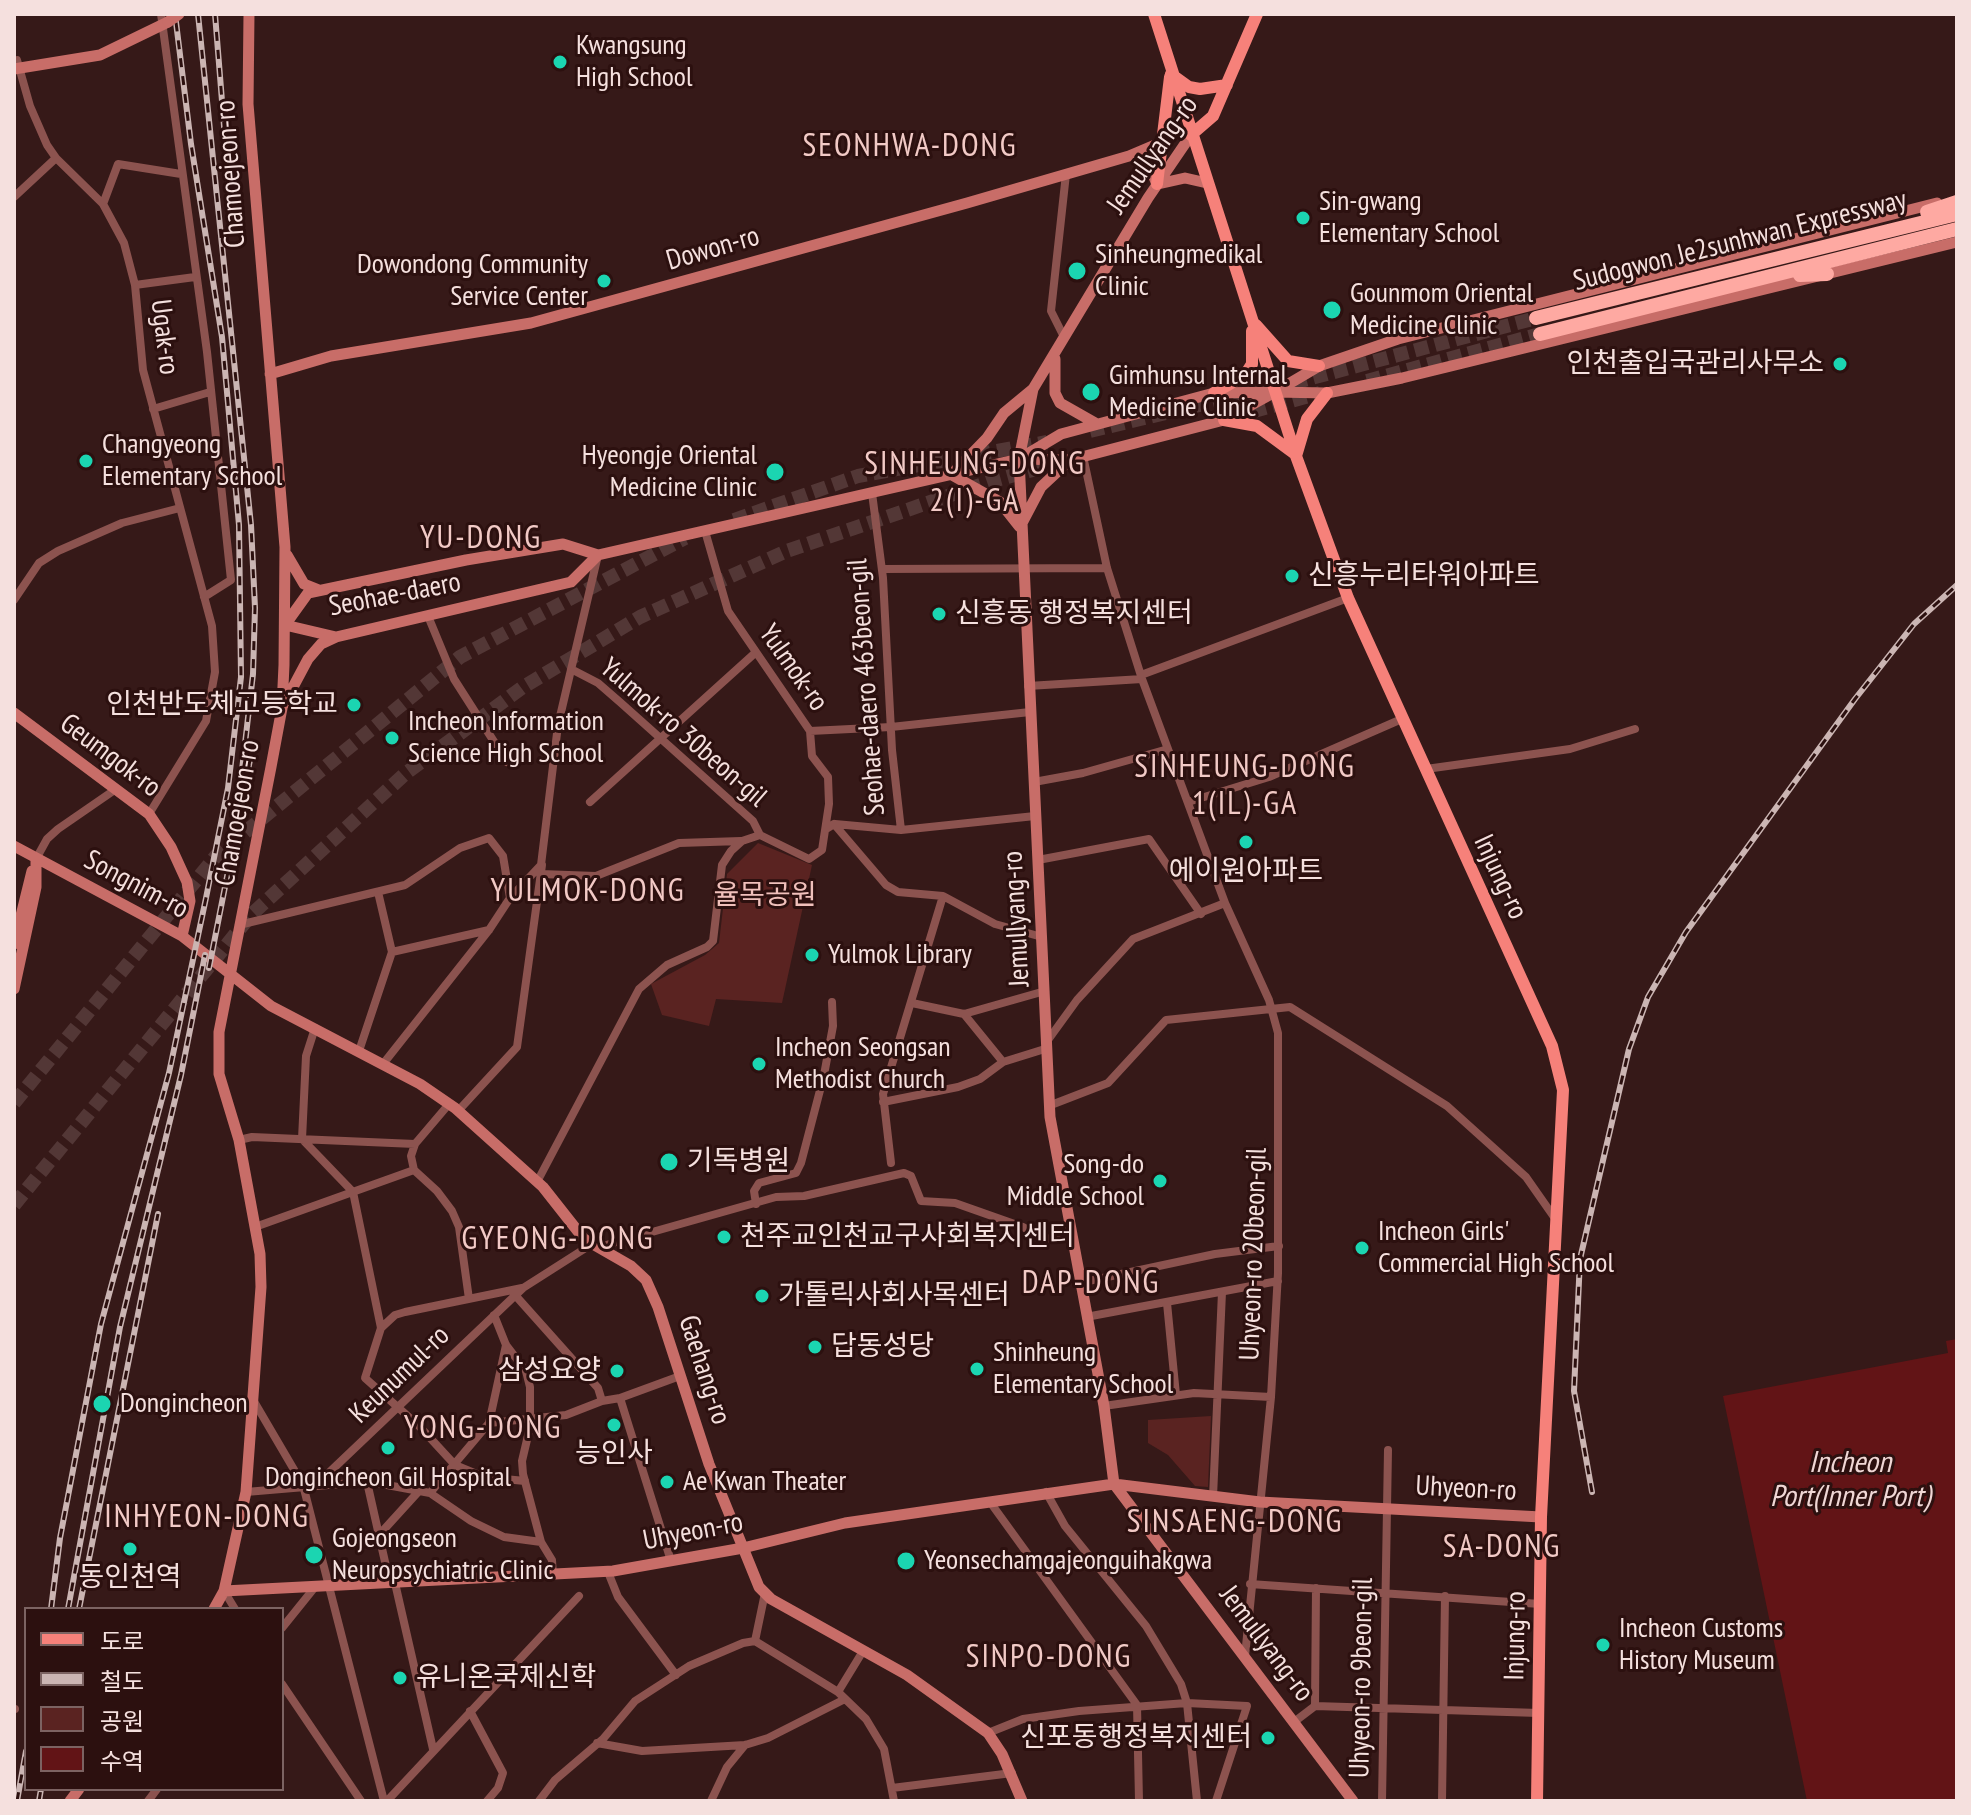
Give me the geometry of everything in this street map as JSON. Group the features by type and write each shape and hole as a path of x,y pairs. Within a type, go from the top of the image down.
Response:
{"highway":[{"path":"1792,255 1847,233 1957,200"},
{"name":"Sudogwon Je2sunhwan Expressway","path":"1536,318 1957,214"},
{"name":"Sudogwon Je2sunhwan Expressway","path":"1540,334 1957,229"},
{"path":"1721,289 1793,275 1827,274"}],"main road":[{"path":"17,66 100,55 179,14"},
{"name":"Chamoejeon-ro","path":"215,1607 224,1591 246,1492 261,1287 255,1227 239,1140 217,1061 221,1011 243,924 282,708 285,625 285,547 248,104 249,14"},
{"name":"Injung-ro","path":"1154,14 1296,456 1348,598 1552,1046 1563,1090 1554,1217 1541,1517 1537,1801"},
{"name":"Jemullyang-ro","path":"1257,14 1213,116 1191,135 1157,184 1033,389 1019,459 1050,1117 1104,1406 1114,1484 1353,1801"},
{"path":"1157,184 1171,74 1189,87 1200,89 1227,85"},
{"name":"Dowon-ro","path":"270,374 331,356 531,323 1066,174 1138,153 1162,142"},
{"path":"1138,153 1148,162 1157,184"},
{"path":"1157,184 1185,178 1207,183"},
{"name":"Seohae-daero","path":"598,555 571,582 336,637 285,625 308,593 466,560 563,544 598,555 1019,459 1070,460 1224,420 1319,366 1398,339 1957,200"},
{"name":"Seohae-daero","path":"1019,459 1061,434 1214,393 1327,393 1957,242"},
{"path":"1252,320 1288,361 1319,366"},
{"path":"1214,393 1245,375 1252,364 1252,320"},
{"path":"1055,354 1055,393 1060,403 1097,424"},
{"path":"1033,389 1004,413 987,438 951,474 1000,502 1020,528 1041,487 1070,460"},
{"path":"1224,420 1257,426 1296,456 1307,419 1327,393"},
{"path":"285,547 290,564 304,584 315,590 335,589"},
{"path":"282,708 308,659 321,644 336,637"},
{"name":"Geumgok-ro","path":"14,713 149,814 171,847 187,882 190,901 182,936"},
{"name":"Songnim-ro","path":"14,846 182,936 230,973"},
{"path":"14,944 36,859"},
{"path":"14,989 36,887 36,859"},
{"name":"Gaehang-ro","path":"230,973 271,1006 383,1064 454,1108 537,1182 584,1239 631,1266 646,1280 709,1464 765,1593"},
{"name":"Uhyeon-ro","path":"224,1591 608,1572 743,1548 845,1523 1114,1484 1260,1502 1541,1517"},
{"path":"765,1593 907,1675 988,1733 1012,1773 1022,1801"}],"street":[{"path":"163,21 231,580 204,597"},
{"name":"Ugak-ro","path":"17,66 30,106 56,158 103,204 124,243 135,285 143,370 214,645 215,672 206,721 149,814"},
{"path":"14,197 56,158"},
{"path":"103,204 118,164 181,174"},
{"path":"1064,337 1051,311 1066,174"},
{"path":"135,285 195,277"},
{"path":"153,409 210,392"},
{"name":"Uhyeon-ro 20beon-gil","path":"1083,456 1107,568 1141,677 1225,903 1272,1008 1281,1069 1279,1246 1271,1397 1260,1502"},
{"name":"Seohae-daero 463beon-gil","path":"872,493 882,569 891,727 901,830"},
{"path":"14,600 39,563 58,551 122,523 180,508"},
{"name":"Yulmok-ro","path":"705,531 723,600 755,653 775,675 810,731 812,756 828,777 830,826"},
{"path":"469,1299 459,1227 437,1191 414,1170 411,1156 415,1144 517,1047 558,725 598,555"},
{"path":"882,569 1107,568"},
{"path":"1028,686 1141,677 1348,598"},
{"path":"428,616 454,679 507,762"},
{"path":"590,802 755,653"},
{"name":"Yulmok-ro 30beon-gil","path":"571,669 598,683 662,739 753,821 760,835"},
{"path":"810,731 891,727 1030,712"},
{"path":"1188,802 1269,777 1404,718"},
{"path":"1426,769 1570,749 1635,729"},
{"path":"1034,782 1083,773 1168,749"},
{"path":"36,859 47,839 116,789"},
{"path":"830,826 901,830 1035,816"},
{"path":"541,874 596,876 679,843 742,841 760,835 813,859 822,850 830,826"},
{"path":"830,826 886,885 910,895 943,896 995,924 1042,937"},
{"path":"243,924 378,892 417,879 460,848 489,838 497,844 503,856 510,898"},
{"path":"1038,860 1149,839 1201,914"},
{"path":"537,1182 639,989 667,965 707,947 713,941 722,865 742,841"},
{"path":"383,1064 489,930 510,898 543,861"},
{"path":"359,1051 392,952 378,892"},
{"path":"891,1163 883,1102 943,896"},
{"path":"883,1102 958,1087 980,1079 1003,1062 1048,1044 1077,1000 1133,939 1225,903"},
{"path":"392,952 489,930"},
{"path":"912,1003 964,1014 1045,991"},
{"path":"756,1204 754,1191 759,1183 796,1173 801,1163 824,1075 833,1026 832,1002"},
{"path":"1051,1105 1108,1083 1166,1020 1297,1008 1447,1106 1526,1177 1554,1217"},
{"path":"964,1014 1003,1062"},
{"path":"315,1028 306,1056 302,1139 353,1192 381,1328 365,1378 455,1465 484,1477 525,1481"},
{"path":"239,1140 302,1139 415,1144"},
{"path":"255,1227 414,1170"},
{"name":"Keunumul-ro","path":"317,1484 523,1288 595,1246 787,1194 804,1196 904,1173 911,1176 921,1201 955,1203 1023,1227 1045,1239 1070,1235"},
{"path":"1079,1283 1215,1254 1279,1246"},
{"path":"1086,1317 1278,1281"},
{"name":"Keunumul-ro","path":"381,1328 395,1315 523,1288"},
{"path":"1213,1497 1222,1292"},
{"path":"515,1295 598,1388 602,1401"},
{"path":"1167,1303 1176,1395"},
{"path":"494,1315 506,1345 526,1371 531,1418 522,1461 541,1542 552,1560 553,1575"},
{"path":"430,1493 489,1423 506,1345"},
{"path":"489,1423 566,1415 680,1376"},
{"path":"1104,1406 1176,1395 1271,1397"},
{"path":"252,1397 303,1485 386,1801"},
{"path":"620,1398 671,1561"},
{"name":"Uhyeon-ro","path":"1387,1509 1388,1450"},
{"path":"246,1492 367,1482 430,1493 471,1521 504,1537 541,1542"},
{"path":"367,1482 433,1749"},
{"path":"379,1535 419,1491"},
{"path":"1046,1492 1065,1526 1155,1640 1181,1684 1187,1703 1197,1801"},
{"path":"990,1502 1137,1705 1139,1801"},
{"path":"1245,1656 1260,1502"},
{"name":"Uhyeon-ro 9beon-gil","path":"1382,1801 1387,1509"},
{"path":"608,1572 624,1606 676,1675"},
{"path":"1250,1584 1540,1604"},
{"path":"284,1626 315,1587"},
{"path":"1315,1706 1316,1588"},
{"path":"224,1591 234,1607"},
{"path":"755,1641 765,1593"},
{"path":"386,1801 579,1596"},
{"path":"1442,1801 1445,1596"},
{"path":"539,1801 555,1780 597,1743 635,1701 676,1675 743,1643 755,1641 838,1692 876,1733 884,1749 894,1801"},
{"path":"838,1692 863,1651"},
{"path":"284,1687 361,1801"},
{"path":"597,1743 642,1751 745,1745 768,1738 845,1699"},
{"path":"988,1733 1023,1719 1137,1705 1187,1703 1247,1706 1216,1801"},
{"path":"1294,1722 1315,1706 1539,1713"},
{"path":"470,1711 503,1773 498,1788 487,1801"},
{"path":"711,1801 727,1767 745,1745"},
{"path":"892,1788 1012,1773"}],"green space":[{"name":"율목공원","path":"758,843 812,865 782,1003 716,999 709,1026 662,1015 651,984 705,955 719,943 727,874"},
{"path":"1211,1416 1208,1487 1195,1486 1168,1455 1148,1443 1148,1420"}],"water":[{"name":"Incheon Port(Inner Port)","path":"1957,1339 1957,1801 1807,1801 1723,1396 1948,1353 1946,1341"}],"tunnel":[{"path":"1293,383 1536,318"},
{"path":"1367,381 1540,334"},
{"path":"1232,417 1320,393"},
{"path":"1090,431 1245,394"},
{"path":"734,520 858,476 1047,442"},
{"path":"14,1205 251,915 406,773 523,687 640,617 787,551 989,482 1069,460"},
{"path":"14,1103 216,856 460,657 685,538"}],"railway":[{"path":"51,1607 60,1538 101,1324 169,1073 206,898 228,788 241,677 239,525 222,337 191,144 175,14"},
{"path":"198,14 251,525 255,608 253,674 242,770"},
{"path":"215,14 231,213"},
{"path":"1592,1492 1574,1391 1580,1259 1629,1049 1648,997 1686,932 1855,699 1914,624 1957,585"},
{"path":"209,968 250,760"},
{"path":"68,1607 120,1327 181,1075 205,955"},
{"path":"79,1607 158,1214"},
{"path":"17,1801 24,1762"},
{"path":"39,1801 41,1791"}],"place":[{"name":"Kwangsung High School","path":"560,62"},
{"name":"Sin-gwang Elementary School","path":"1303,218"},
{"name":"Sinheungmedikal Clinic","path":"1077,271"},
{"name":"Dowondong Community Service Center","path":"604,281"},
{"name":"Gounmom Oriental Medicine Clinic","path":"1332,310"},
{"name":"인천출입국관리사무소","path":"1840,364"},
{"name":"Gimhunsu Internal Medicine Clinic","path":"1091,392"},
{"name":"Changyeong Elementary School","path":"86,461"},
{"name":"Hyeongje Oriental Medicine Clinic","path":"775,472"},
{"name":"신흥누리타워아파트","path":"1292,576"},
{"name":"신흥동 행정복지센터","path":"939,614"},
{"name":"인천반도체고등학교","path":"354,705"},
{"name":"Incheon Information Science High School","path":"392,738"},
{"name":"에이원아파트","path":"1246,842"},
{"name":"Yulmok Library","path":"812,955"},
{"name":"Incheon Seongsan Methodist Church","path":"759,1064"},
{"name":"기독병원","path":"669,1162"},
{"name":"Song-do Middle School","path":"1160,1181"},
{"name":"천주교인천교구사회복지센터","path":"724,1237"},
{"name":"Incheon Girls' Commercial High School","path":"1362,1248"},
{"name":"가톨릭사회사목센터","path":"762,1296"},
{"name":"답동성당","path":"815,1347"},
{"name":"Shinheung Elementary School","path":"977,1369"},
{"name":"삼성요양","path":"617,1371"},
{"name":"Dongincheon","path":"102,1404"},
{"name":"능인사","path":"614,1425"},
{"name":"Dongincheon Gil Hospital","path":"388,1448"},
{"name":"Ae Kwan Theater","path":"667,1482"},
{"name":"동인천역","path":"130,1549"},
{"name":"Gojeongseon Neuropsychiatric Clinic","path":"314,1555"},
{"name":"Yeonsechamgajeonguihakgwa","path":"906,1561"},
{"name":"Incheon Customs History Museum","path":"1603,1645"},
{"name":"유니온국제신학","path":"400,1678"},
{"name":"신포동행정복지센터","path":"1268,1738"}],"district":[{"name":"SEONHWA-DONG","path":"910,147"},
{"name":"SINHEUNG-DONG 2(I)-GA","path":"975,484"},
{"name":"YU-DONG","path":"481,539"},
{"name":"SINHEUNG-DONG 1(IL)-GA","path":"1245,786"},
{"name":"YULMOK-DONG","path":"588,892"},
{"name":"GYEONG-DONG","path":"558,1240"},
{"name":"DAP-DONG","path":"1091,1284"},
{"name":"YONG-DONG","path":"483,1429"},
{"name":"INHYEON-DONG","path":"207,1518"},
{"name":"SINSAENG-DONG","path":"1235,1523"},
{"name":"SA-DONG","path":"1502,1548"},
{"name":"SINPO-DONG","path":"1049,1658"}]}
